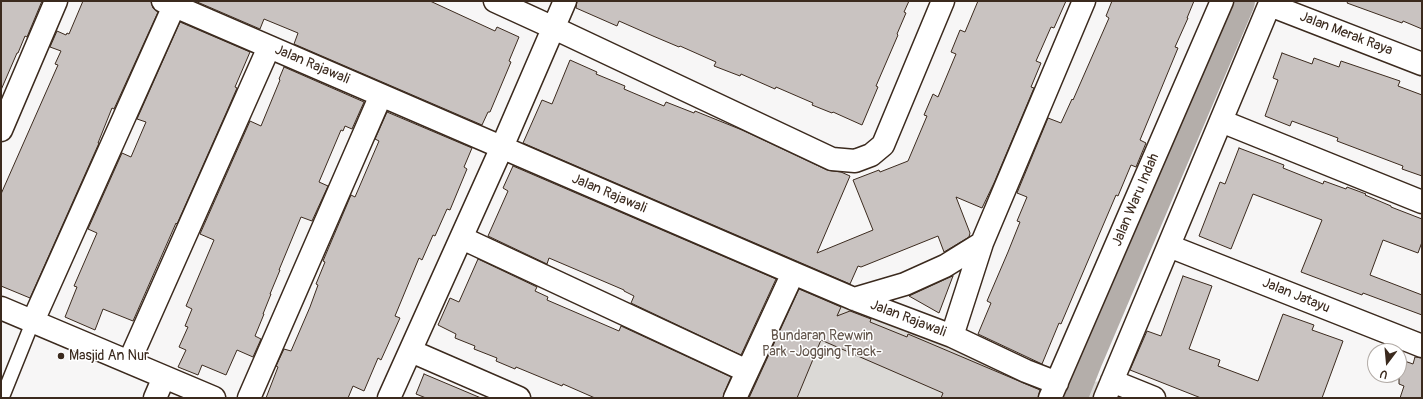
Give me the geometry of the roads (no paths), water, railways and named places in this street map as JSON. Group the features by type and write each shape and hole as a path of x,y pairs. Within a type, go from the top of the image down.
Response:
{"street":[{"path":"1,130 56,1"},
{"path":"495,1 832,159 855,161 871,156 883,144 943,1"},
{"path":"390,398 502,148 565,1"},
{"path":"952,336 982,243 1084,1"},
{"name":"Jalan Waru Indah","path":"1054,391 1222,1"},
{"path":"33,321 169,3"},
{"name":"Jalan Rajawali","path":"169,3 854,299 952,336 1026,371 1054,391"},
{"path":"1154,398 1109,390 1271,3"},
{"name":"Jalan Merak Raya","path":"1271,3 1422,64"},
{"path":"129,362 269,47"},
{"path":"249,398 381,95"},
{"path":"1221,120 1422,202"},
{"path":"462,238 747,371"},
{"path":"854,299 905,284 945,266 982,243"},
{"name":"Jalan Jatayu","path":"1169,246 1422,346"},
{"path":"735,398 793,273"},
{"path":"1,308 214,398"},
{"path":"412,351 519,398"},
{"path":"156,398 164,377"}],"lane":[{"path":"2,398 33,321"}],"waterway":[{"path":"1066,398 1234,1"}],"place":[{"name":"Masjid An Nur","path":"61,356"}],"park label":[{"name":"Bundaran Rewwin Park -Jogging Track-","path":"822,344"}]}
